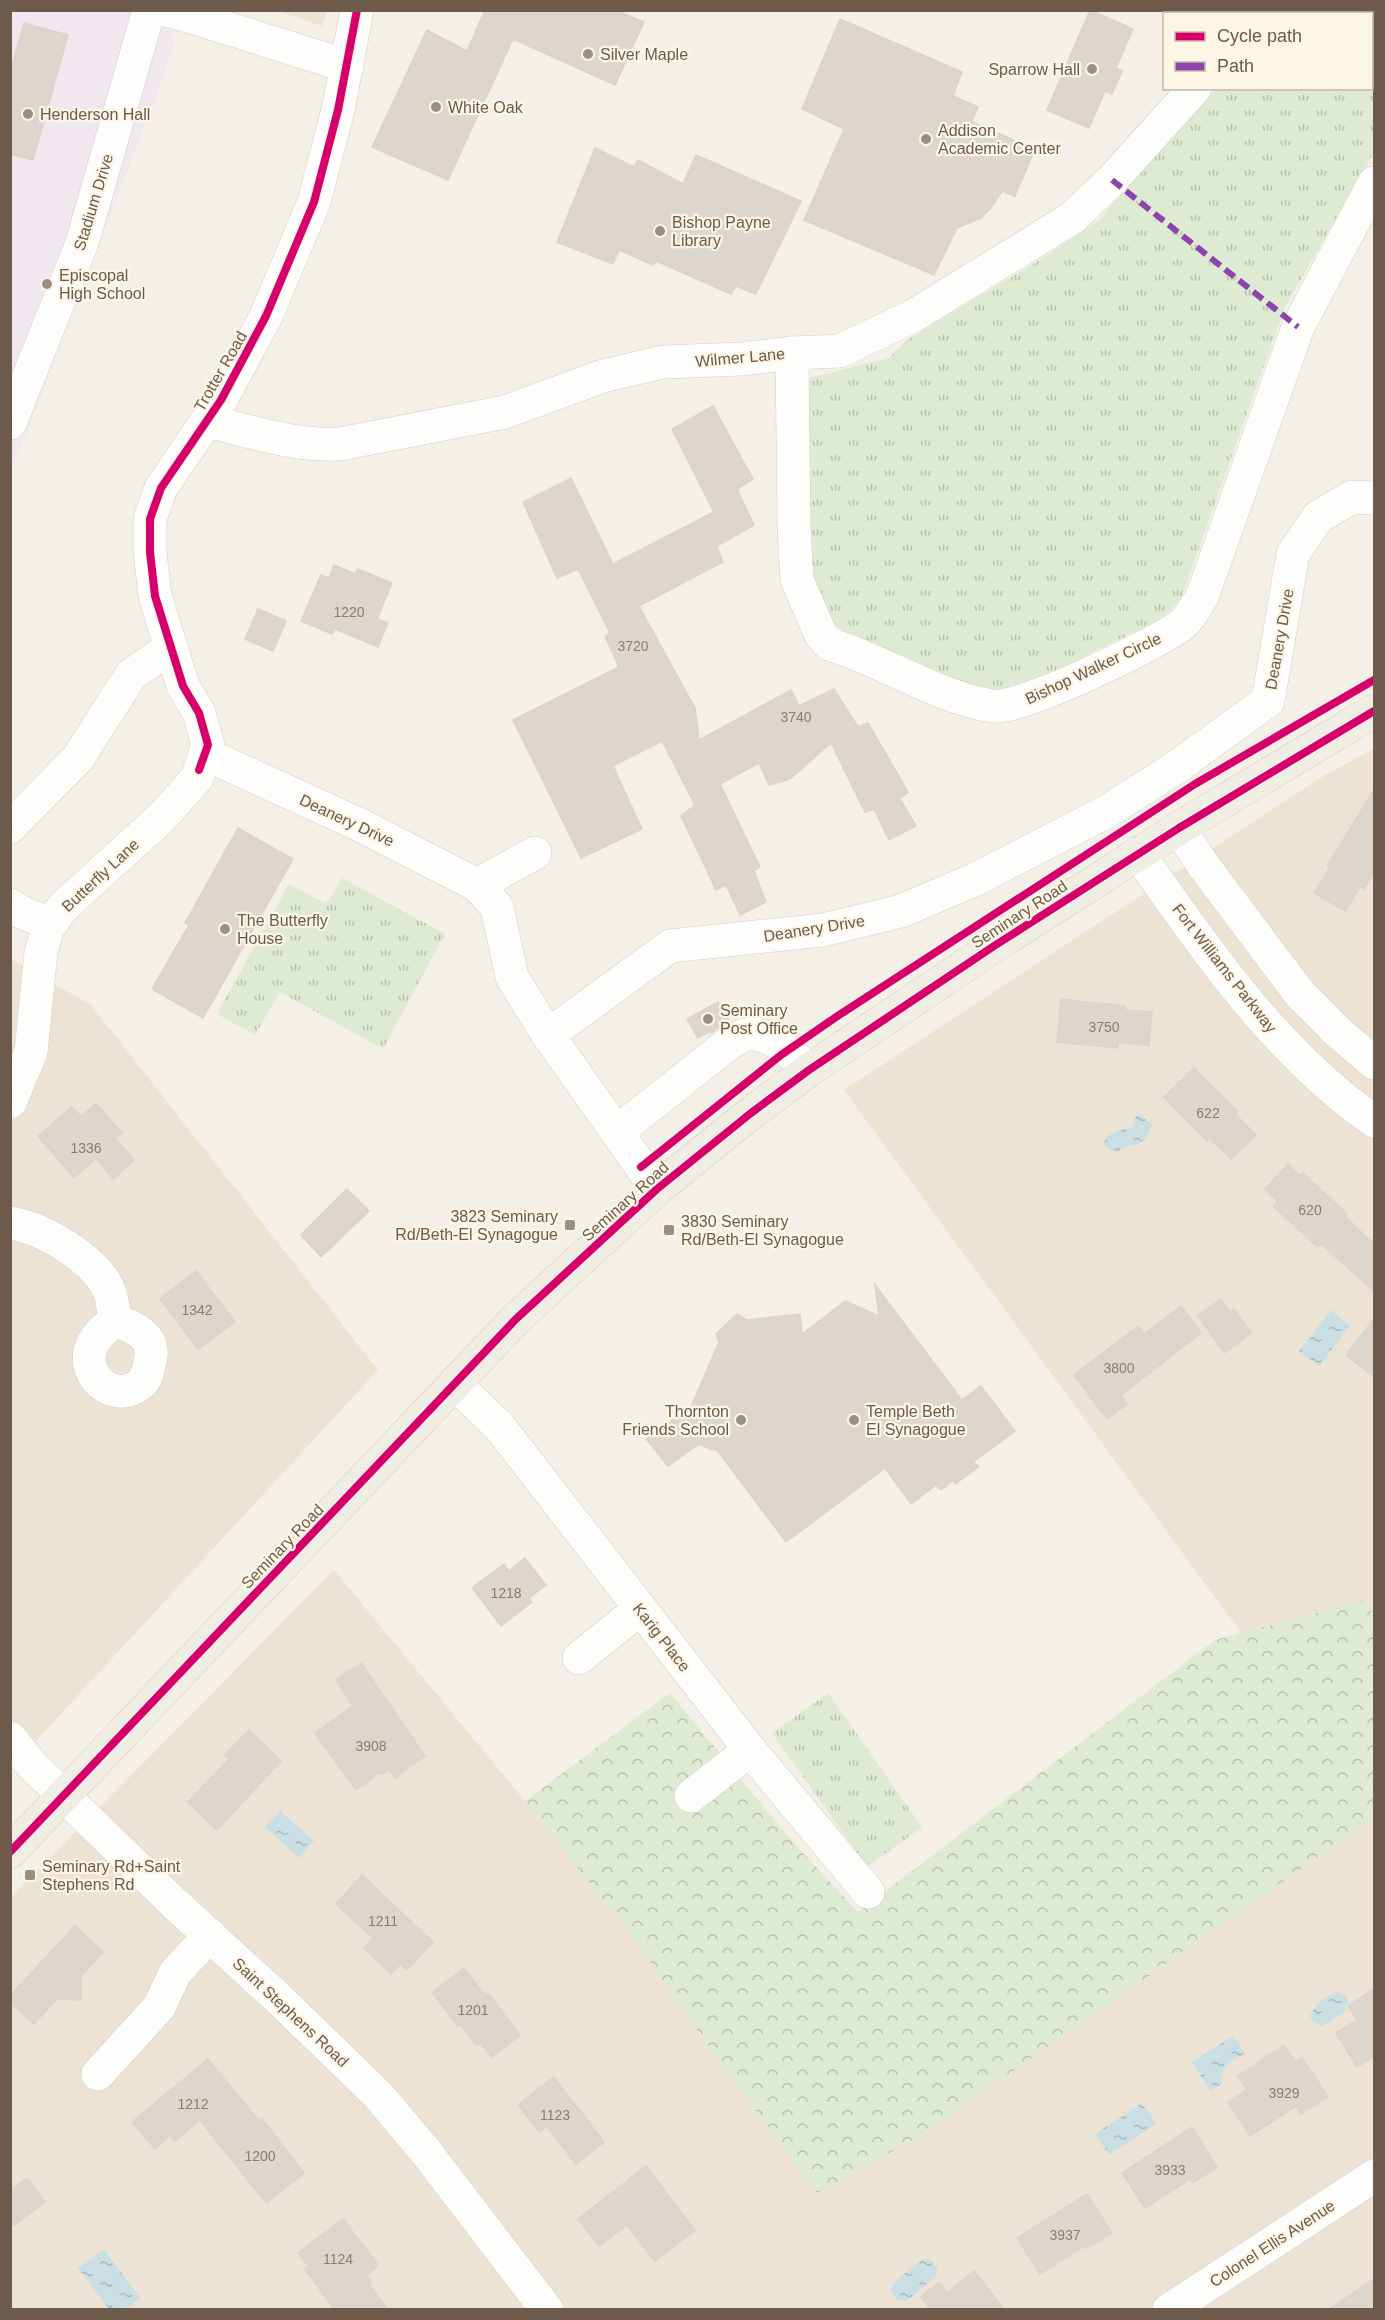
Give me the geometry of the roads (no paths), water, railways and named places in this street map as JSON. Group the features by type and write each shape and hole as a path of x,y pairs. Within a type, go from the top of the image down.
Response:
{"main road":[{"name":"Seminary Road","path":"10,1852 533,1303 657,1189 724,1134 809,1070 994,946 1138,853 1374,711"}],"street":[{"name":"Stadium Drive","path":"10,423 82,243 149,10"},
{"path":"166,10 347,66"},
{"name":"Trotter Road","path":"202,762 208,745 199,712 183,687 155,596 150,519 161,488 221,400 266,316 314,202 329,149 357,10"},
{"name":"Wilmer Lane","path":"207,421 303,443 340,444 506,412 603,376 663,362 742,359 792,353 840,351 913,316 1072,218 1112,180 1193,90"},
{"name":"Bishop Walker Circle","path":"792,353 794,526 797,580 821,635 829,644 961,698 994,707 1026,701 1132,653 1182,625 1202,597 1298,327 1374,183"},
{"name":"Deanery Drive","path":"202,762 358,825 477,885 498,908 512,976 548,1035 670,946 823,930 901,911 974,880 1106,812 1178,766 1268,701 1293,554 1318,517 1352,497 1374,498"},
{"path":"10,827 78,758 131,675 170,648"},
{"name":"Butterfly Lane","path":"10,1102 31,1052 41,952 48,928 63,907 162,817 197,778 202,762"},
{"path":"1179,828 1203,865 1300,994 1339,1033 1374,1063"},
{"path":"477,885 535,853"},
{"name":"Fort Williams Parkway","path":"1138,853 1209,954 1261,1018 1309,1067 1374,1121"},
{"path":"10,905 51,924"},
{"path":"548,1035 657,1189"},
{"path":"617,1132 728,1044 746,1035 758,1035 775,1041 809,1070"},
{"path":"10,1223 76,1251 91,1264 109,1288 115,1320"},
{"name":"Karig Place","path":"455,1384 499,1426 750,1750 868,1892"},
{"path":"579,1658 640,1609"},
{"name":"Saint Stephens Road","path":"10,1737 32,1766 378,2095 402,2121 547,2310"},
{"path":"691,1796 750,1750"},
{"path":"98,2074 159,2007 175,1973 210,1935"},
{"name":"Colonel Ellis Avenue","path":"1169,2310 1374,2176"}],"water":[{"path":"1141,1115 1152,1125 1146,1139 1116,1153 1107,1148 1104,1142 1110,1134 1133,1127 1136,1116"},
{"path":"1331,1310 1350,1326 1319,1366 1299,1351"},
{"path":"280,1811 314,1841 299,1858 265,1827"},
{"path":"1338,1992 1346,1995 1348,2002 1344,2012 1322,2026 1313,2022 1310,2016 1315,2007 1325,1998"},
{"path":"1233,2036 1245,2053 1224,2069 1222,2084 1210,2091 1192,2062"},
{"path":"1142,2103 1156,2124 1109,2155 1095,2134"},
{"path":"104,2249 141,2299 127,2309 109,2309 78,2268"},
{"path":"922,2259 931,2260 937,2268 936,2276 907,2301 898,2300 891,2292 893,2283"}],"place":[{"name":"Silver Maple","path":"588,54"},
{"name":"Sparrow Hall","path":"1092,69"},
{"name":"White Oak","path":"436,107"},
{"name":"Henderson Hall","path":"28,114"},
{"name":"Addison Academic Center","path":"926,139"},
{"name":"Bishop Payne Library","path":"660,231"},
{"name":"Episcopal High School","path":"47,284"},
{"name":"The Butterfly House","path":"225,929"},
{"name":"Seminary Post Office","path":"708,1019"},
{"name":"3823 Seminary Rd/Beth-El Synagogue","path":"570,1225"},
{"name":"3830 Seminary Rd/Beth-El Synagogue","path":"669,1230"},
{"name":"Thornton Friends School","path":"741,1420"},
{"name":"Temple Beth El Synagogue","path":"854,1420"},
{"name":"Seminary Rd+Saint Stephens Rd","path":"30,1875"}]}
